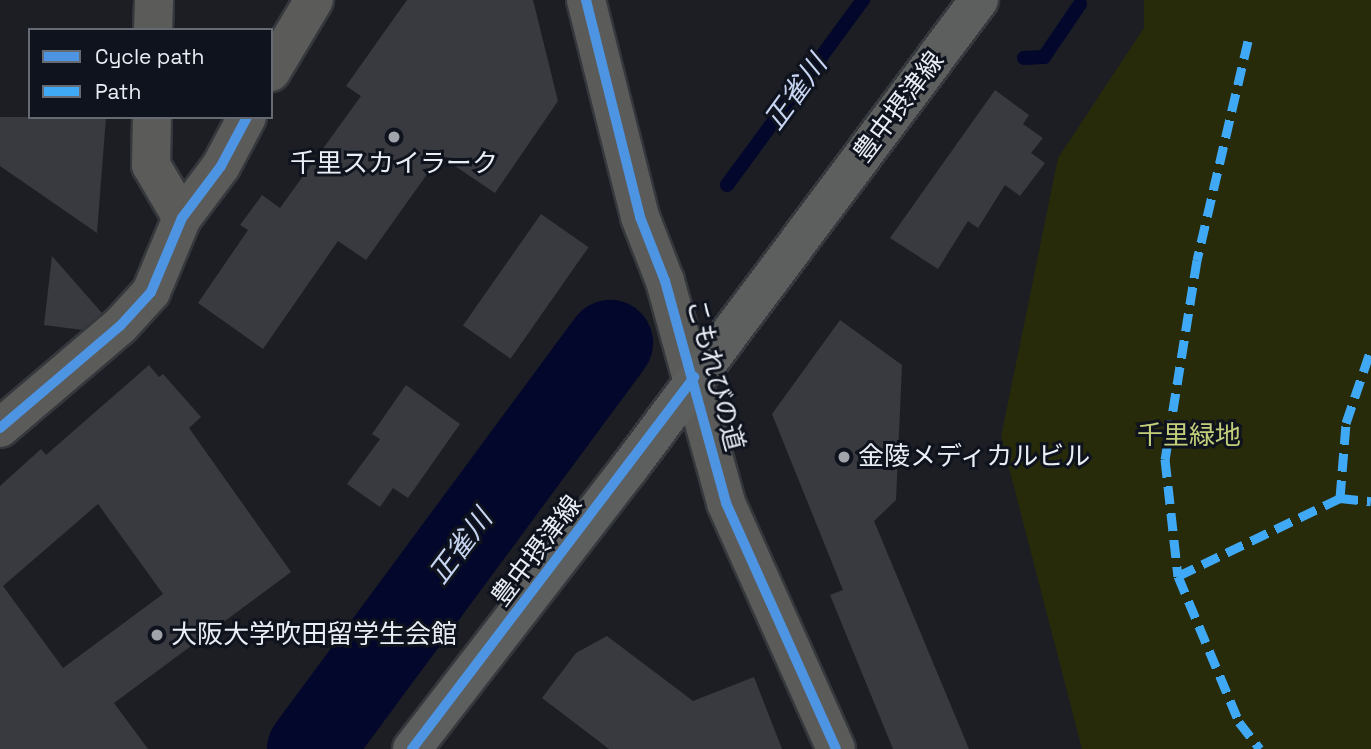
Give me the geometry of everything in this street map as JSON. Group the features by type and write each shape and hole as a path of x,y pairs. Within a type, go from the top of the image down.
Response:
{"main road":[{"name":"豊中摂津線","path":"412,749 979,0"}],"street":[{"path":"153,28 154,0"},
{"path":"273,69 314,0"},
{"name":"こもれびの道","path":"586,0 640,217 665,281 694,377 726,503 836,749"},
{"path":"152,119 151,165 181,218"},
{"path":"0,428 120,326 151,292 181,218 221,166 246,119"}],"green space":[{"name":"千里緑地","path":"1144,0 1371,0 1371,749 1082,749 1001,437 1058,158 1144,28"}],"building":[{"name":"千里スカイラーク","path":"407,0 533,0 558,101 495,193 440,156 366,260 338,241 263,349 198,303 248,230 240,225 262,195 280,208 361,96 346,86"},
{"path":"995,90 1029,115 1023,124 1043,138 1031,153 1045,163 1020,196 1005,185 978,228 968,221 938,269 890,238"},
{"path":"0,117 106,119 97,233 0,166"},
{"path":"541,214 589,247 511,359 463,325"},
{"path":"52,256 102,313 82,330 44,325"},
{"path":"840,320 902,365 896,500 874,521 969,749 893,749 830,595 843,590 772,414"},
{"path":"149,365 159,377 163,374 201,417 189,428 291,572 114,703 148,749 0,749 0,486 41,449 46,455","holes":["98,504 163,594 63,668 3,586"]},
{"path":"406,385 460,424 408,498 393,488 380,507 347,484 380,439 372,434"},
{"path":"607,636 693,701 754,677 782,749 609,749 542,698 576,653"}],"waterway":[{"name":"正雀川","path":"727,185 863,0"},
{"path":"1024,58 1044,57 1080,4"},
{"name":"正雀川","path":"310,749 610,343"}],"marked path":[{"path":"1248,41 1197,260 1165,459 1178,576 1239,722 1260,749"},
{"path":"1340,498 1346,423 1371,349"},
{"path":"1178,576 1340,498 1371,501"}],"cycle path":[{"path":"586,0 640,217 665,281 726,503 836,749"},
{"path":"0,428 120,326 151,292 182,218 221,166 246,119"},
{"path":"412,749 694,377"}],"place":[{"name":"千里スカイラーク","path":"394,137"},
{"name":"金陵メディカルビル","path":"844,457"},
{"name":"大阪大学吹田留学生会館","path":"157,635"}]}
